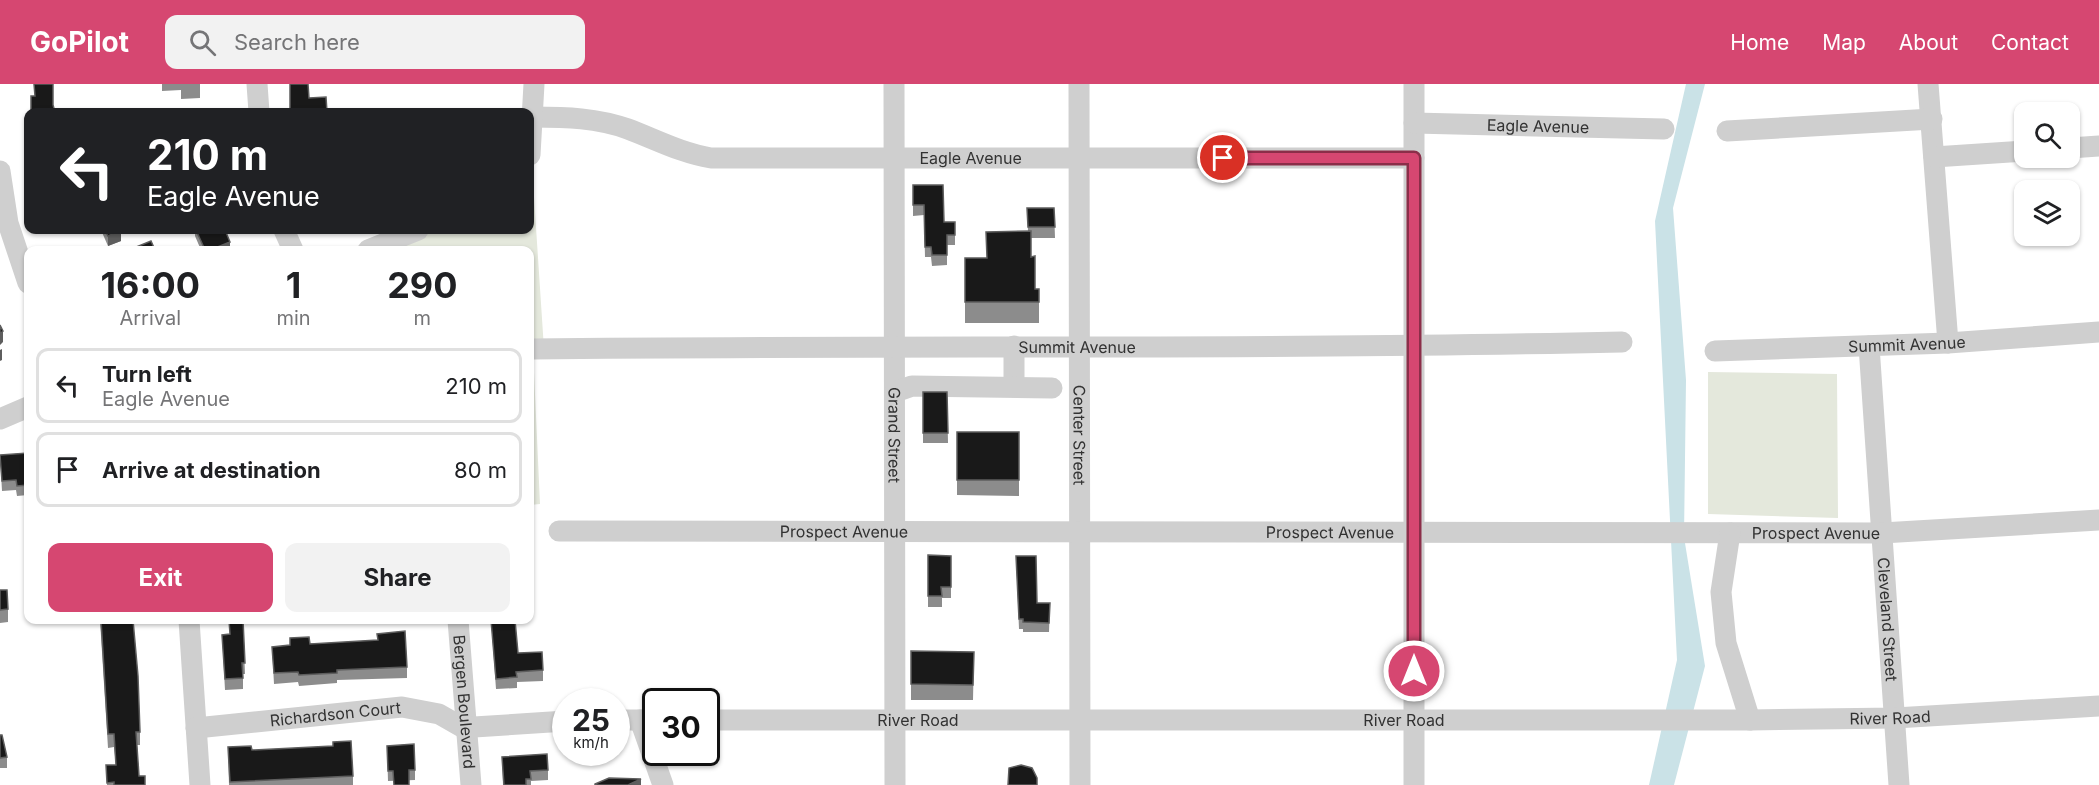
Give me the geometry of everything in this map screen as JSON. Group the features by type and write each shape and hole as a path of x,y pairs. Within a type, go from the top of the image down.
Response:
{"street":[{"path":"257,84 259,108"},
{"path":"533,108 534,84"},
{"name":"Grand Street","path":"894,84 895,785"},
{"name":"Center Street","path":"1079,84 1080,785"},
{"path":"1414,84 1414,785"},
{"path":"1928,84 1948,343"},
{"name":"Eagle Avenue","path":"534,117 574,117 604,122 686,154 711,158 1414,158"},
{"path":"1727,131 1932,119"},
{"name":"Eagle Avenue","path":"1414,123 1664,129"},
{"path":"2080,147 2099,146"},
{"path":"1934,157 2014,152"},
{"path":"0,171 8,223 24,271"},
{"path":"378,246 408,234"},
{"name":"Summit Avenue","path":"1715,351 1948,343 2099,332"},
{"name":"Summit Avenue","path":"534,350 895,346 1414,346 1622,342"},
{"path":"1014,346 1014,387"},
{"name":"Cleveland Street","path":"1869,346 1899,785"},
{"path":"894,392 912,386 1052,388"},
{"path":"0,419 24,409"},
{"name":"Prospect Avenue","path":"559,531 1882,533 2099,520"},
{"path":"1730,532 1721,592 1726,644 1750,720"},
{"path":"189,624 200,785"},
{"name":"Bergen Boulevard","path":"458,624 471,785"},
{"name":"River Road","path":"720,720 1414,718 1750,720 1894,718 2099,706"},
{"name":"Richardson Court","path":"196,728 402,707 439,714 467,730"},
{"path":"467,730 474,727 552,722"},
{"path":"659,766 663,785"}],"shaded area":[{"path":"534,197 544,349 534,350 534,246 388,246 410,234 534,234"},
{"path":"534,372 540,504 534,505"},
{"path":"1708,372 1837,374 1838,518 1708,514"}],"water":[{"path":"1686,84 1705,84 1673,208 1686,380 1684,537 1705,666 1674,785 1649,785 1677,660 1655,221"}],"building":[{"path":"34,84 53,84 54,108 31,108 31,96 35,96"},
{"path":"290,84 308,84 309,98 326,97 327,108 290,108"},
{"path":"913,185 943,185 944,222 955,222 955,235 947,235 947,255 932,255 931,247 925,247 924,205 913,205"},
{"path":"1027,208 1054,208 1055,227 1028,227"},
{"path":"1031,231 1031,257 1035,256 1035,289 1039,289 1039,302 965,302 965,258 987,258 986,232"},
{"path":"198,234 227,234 230,242 220,246 203,246"},
{"path":"151,241 153,246 139,246"},
{"path":"923,392 947,392 948,433 923,433"},
{"path":"957,432 1019,432 1019,480 957,480"},
{"path":"24,453 24,485 17,486 16,480 2,481 0,455"},
{"path":"928,555 951,556 951,587 941,587 942,596 928,596"},
{"path":"1016,556 1036,556 1037,603 1050,603 1049,623 1023,622 1023,619 1019,619"},
{"path":"0,590 7,590 8,609 0,610"},
{"path":"101,624 133,624 138,676 140,732 136,732 139,776 145,776 145,785 107,783 106,765 116,765 114,734 108,734"},
{"path":"229,624 243,624 245,663 242,663 243,678 225,679 222,635 230,634"},
{"path":"491,624 515,624 518,653 542,652 543,670 516,672 517,677 496,679"},
{"path":"405,631 407,667 337,670 337,673 299,675 298,672 274,673 272,647 290,645 290,638 309,637 310,644 378,640 377,634"},
{"path":"911,651 974,652 973,685 911,684"},
{"path":"0,735 2,735 7,757 0,758"},
{"path":"351,741 353,776 230,782 228,747 251,746 252,750 333,746 333,742"},
{"path":"414,744 415,770 409,770 409,785 394,785 393,771 388,771 387,746"},
{"path":"547,754 548,770 530,771 531,779 526,779 526,785 504,785 502,757"},
{"path":"1021,765 1032,768 1037,778 1037,785 1008,785 1009,768"},
{"path":"609,778 641,779 628,785 595,785"}],"route":[{"path":"1223,158 1414,158 1414,671"}]}
